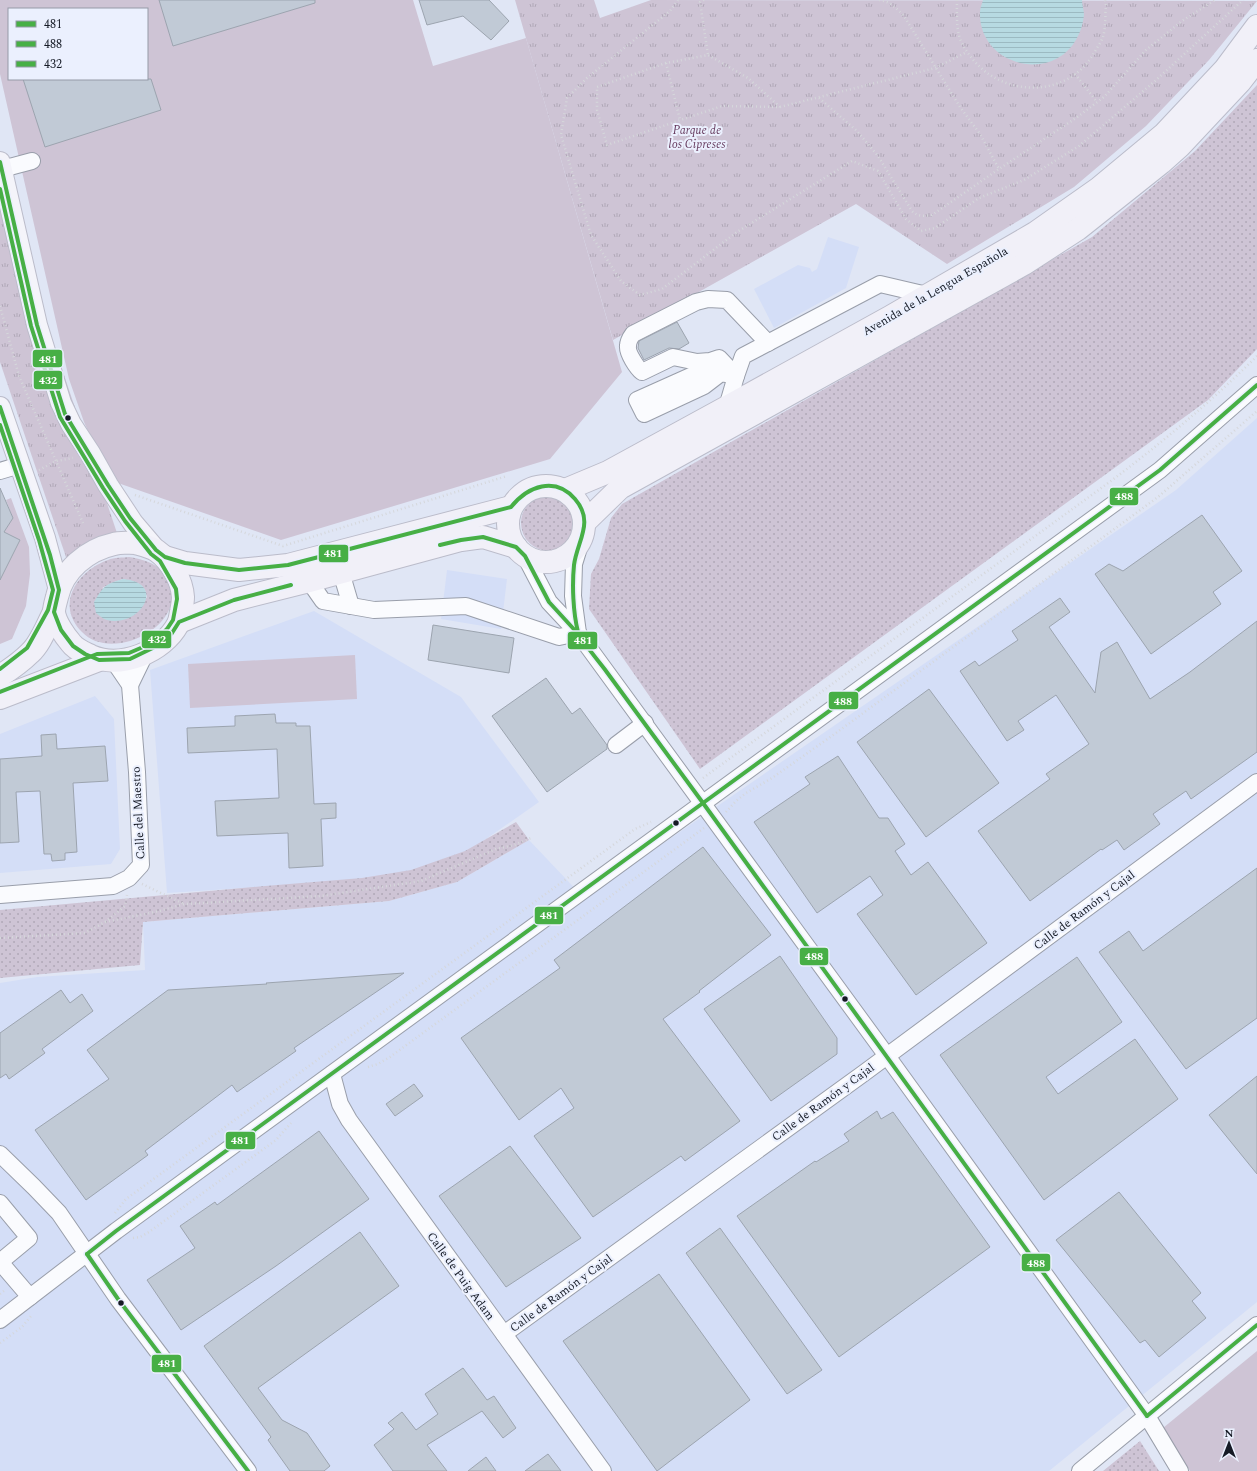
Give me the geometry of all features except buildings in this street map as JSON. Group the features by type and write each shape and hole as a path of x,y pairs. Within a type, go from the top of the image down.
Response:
{"highway":[{"name":"Avenida de la Lengua Española","path":"565,490 608,472 727,407 1035,233 1075,206 1164,134 1225,69 1257,26"},
{"name":"Avenida de la Lengua Española","path":"584,530 620,488 1018,268 1078,229 1140,181 1180,146 1240,82 1257,60"},
{"path":"179,622 234,600 462,540 483,537 520,552 538,562 552,562 564,558 576,549 584,530 582,509 575,499 565,490 556,487 543,486 529,490 518,498 511,507 508,520 509,536 520,552"},
{"path":"0,676 32,652 54,612 59,590 64,579 76,563 96,550 114,544 135,542 160,554 185,563 239,570 288,565 511,507"},
{"path":"0,698 106,660 130,659 161,644 172,633 179,622 183,599 182,587 177,576 160,554"},
{"path":"54,612 61,630 73,646 86,654 106,660"}],"main road":[{"path":"1,165 37,325 65,414 133,523 160,554"},
{"path":"0,407 46,543 59,590"}],"street":[{"path":"1,165 32,161"},
{"path":"729,374 744,356 880,284 927,295"},
{"path":"727,407 729,374 719,358 710,362 697,362 673,357 642,372 637,368 627,348 629,340 633,334 696,302 708,299 727,300 768,343"},
{"path":"0,1320 32,1305 87,1254 116,1231 1160,470 1257,385"},
{"path":"0,471 22,471"},
{"path":"578,633 573,596 574,564 584,530"},
{"path":"520,552 549,602 578,633 887,1056 1146,1416 1180,1471"},
{"path":"341,572 351,606"},
{"path":"309,581 323,601 374,610 466,606 559,637 578,633"},
{"path":"130,685 146,652"},
{"name":"Calle del Maestro","path":"0,895 113,886 129,878 141,865 137,772 130,685 106,660"},
{"path":"616,745 645,723"},
{"name":"Calle de Ramón y Cajal","path":"504,1334 887,1056 1257,782"},
{"name":"Calle de Puig Adam","path":"332,1074 340,1104 349,1120 602,1471"},
{"path":"0,1155 59,1213 118,1299 248,1471"},
{"path":"0,1204 29,1238 0,1262 17,1282 32,1305"},
{"path":"1080,1471 1257,1325"}],"path":[{"path":"678,0 670,11 587,78 567,98 560,135 591,235 621,281 640,295 662,289 738,232 852,161 878,171 906,219 921,231 935,228 980,198 1024,180 1079,146 1155,81 1243,0"},
{"path":"704,0 699,1 708,55"},
{"path":"879,0 895,7 904,16 960,107 980,134 999,169"},
{"path":"957,0 957,27 960,40 967,52 984,72 1006,84 1032,88 1055,85 1075,74 1089,62 1103,38 1106,4 1105,0"},
{"path":"819,98 857,131 878,156 902,196 916,215 932,215 1076,118 1104,97 1146,50 1182,21 1215,0"},
{"path":"780,107 748,78 708,55 666,63 598,87 597,110 607,145 722,106 780,107 935,68 967,52"},
{"path":"666,63 680,120"},
{"path":"1075,74 1097,102"},
{"path":"0,306 20,376 83,523"},
{"path":"691,787 1116,478 1176,429 1257,356"},
{"path":"362,1070 378,1064 390,1057 715,820 746,793 772,778 836,733 1158,497 1257,411"},
{"path":"22,471 37,471 56,461 78,458 90,453"},
{"path":"108,485 283,546 507,476"},
{"path":"112,1215 126,1199 635,829 654,821"},
{"path":"105,922 155,912 184,904 321,896 421,881 496,849 514,845 532,838"},
{"path":"0,938 85,933 105,922 125,906 129,878 184,904"},
{"path":"128,1240 140,1237 150,1232 276,1140 293,1121"},
{"path":"0,1294 17,1282"},
{"path":"0,1344 22,1327 32,1305"}],"shaded area":[{"path":"983,0 1082,0 1084,15 1080,33 1066,53 1051,61 1035,64 1018,62 1003,56 991,45 983,30 980,12"},
{"path":"828,237 859,247 846,288 774,328 754,289 798,265 810,268 812,272 817,269"},
{"path":"1257,418 1257,1302 1049,1471 0,1471 0,983 37,977 145,970 143,922 389,901 457,882 529,840 584,898 1176,490"},
{"path":"447,570 507,579 501,629 441,619"},
{"path":"123,579 137,582 144,588 146,596 144,604 138,612 130,618 119,621 106,620 96,613 94,602 105,587"},
{"path":"314,611 461,697 539,802 466,853 412,871 350,881 167,893 150,670"},
{"path":"95,696 114,719 120,849 111,864 0,873 0,734"}],"green space":[{"path":"0,0 413,0 433,66 526,38 622,372 550,459 281,540 118,483 93,442 84,422 69,379 0,74"},
{"name":"Parque de los Cipreses","path":"515,0 594,0 600,18 651,0 1257,1 1209,60 1146,126 1074,187 947,264 856,204 613,340"},
{"path":"1257,85 1257,349 1208,400 700,769 589,609 591,574 599,559 611,518 622,504 1092,237 1195,151"},
{"path":"0,184 119,539 66,557 0,362"},
{"path":"549,495 560,497 569,503 575,512 577,523 575,534 569,543 560,549 549,551 538,549 529,543 523,534 521,523 523,512 529,503 538,497"},
{"path":"11,498 29,547 30,574 26,606 12,639 0,644 0,579 20,540 4,532 13,518 6,500"},
{"path":"129,557 155,565 168,579 172,597 166,616 157,626 146,634 132,640 119,643 105,643 92,640 82,632 74,621 70,610 70,600 73,590 79,580 97,565 110,559","holes":["123,579 142,586 147,598 102,588"]},
{"path":"355,655 357,699 190,708 188,664"},
{"path":"516,822 529,840 457,882 389,901 143,922 140,965 0,978 0,910 362,878 411,870 465,851"},
{"path":"1257,1351 1257,1471 1190,1471 1163,1428"},
{"path":"1140,1441 1159,1471 1103,1471"}],"transit line":[{"name":"481","path":"0,162 37,325 65,414 130,518 156,550 165,557 185,563 239,570 288,565 511,507 525,494 542,486 559,488 567,492 575,499 581,507 584,516 583,532 574,565 573,581 573,598 578,632 586,645 703,803"},
{"name":"432","path":"0,189 31,326 60,417 125,521 151,554 160,561 176,589 177,599 173,620 167,629 157,639 143,647 129,653 97,654 0,692"},
{"name":"488","path":"703,803 1160,470 1257,385"},
{"name":"481","path":"0,407 50,555 59,590 54,612 61,630 73,646 85,654 99,660 130,659 161,644 172,633 179,622 234,600 291,585"},
{"name":"432","path":"0,425 39,540 53,590 48,610 27,648 0,669"},
{"name":"481","path":"440,545 483,537 516,547 525,556 549,602 581,637"},
{"name":"481","path":"87,1254 116,1231 703,803"},
{"name":"488","path":"703,803 1147,1416"},
{"name":"481","path":"87,1254 118,1299 248,1471"},
{"name":"488","path":"1147,1416 1257,1325"}]}
